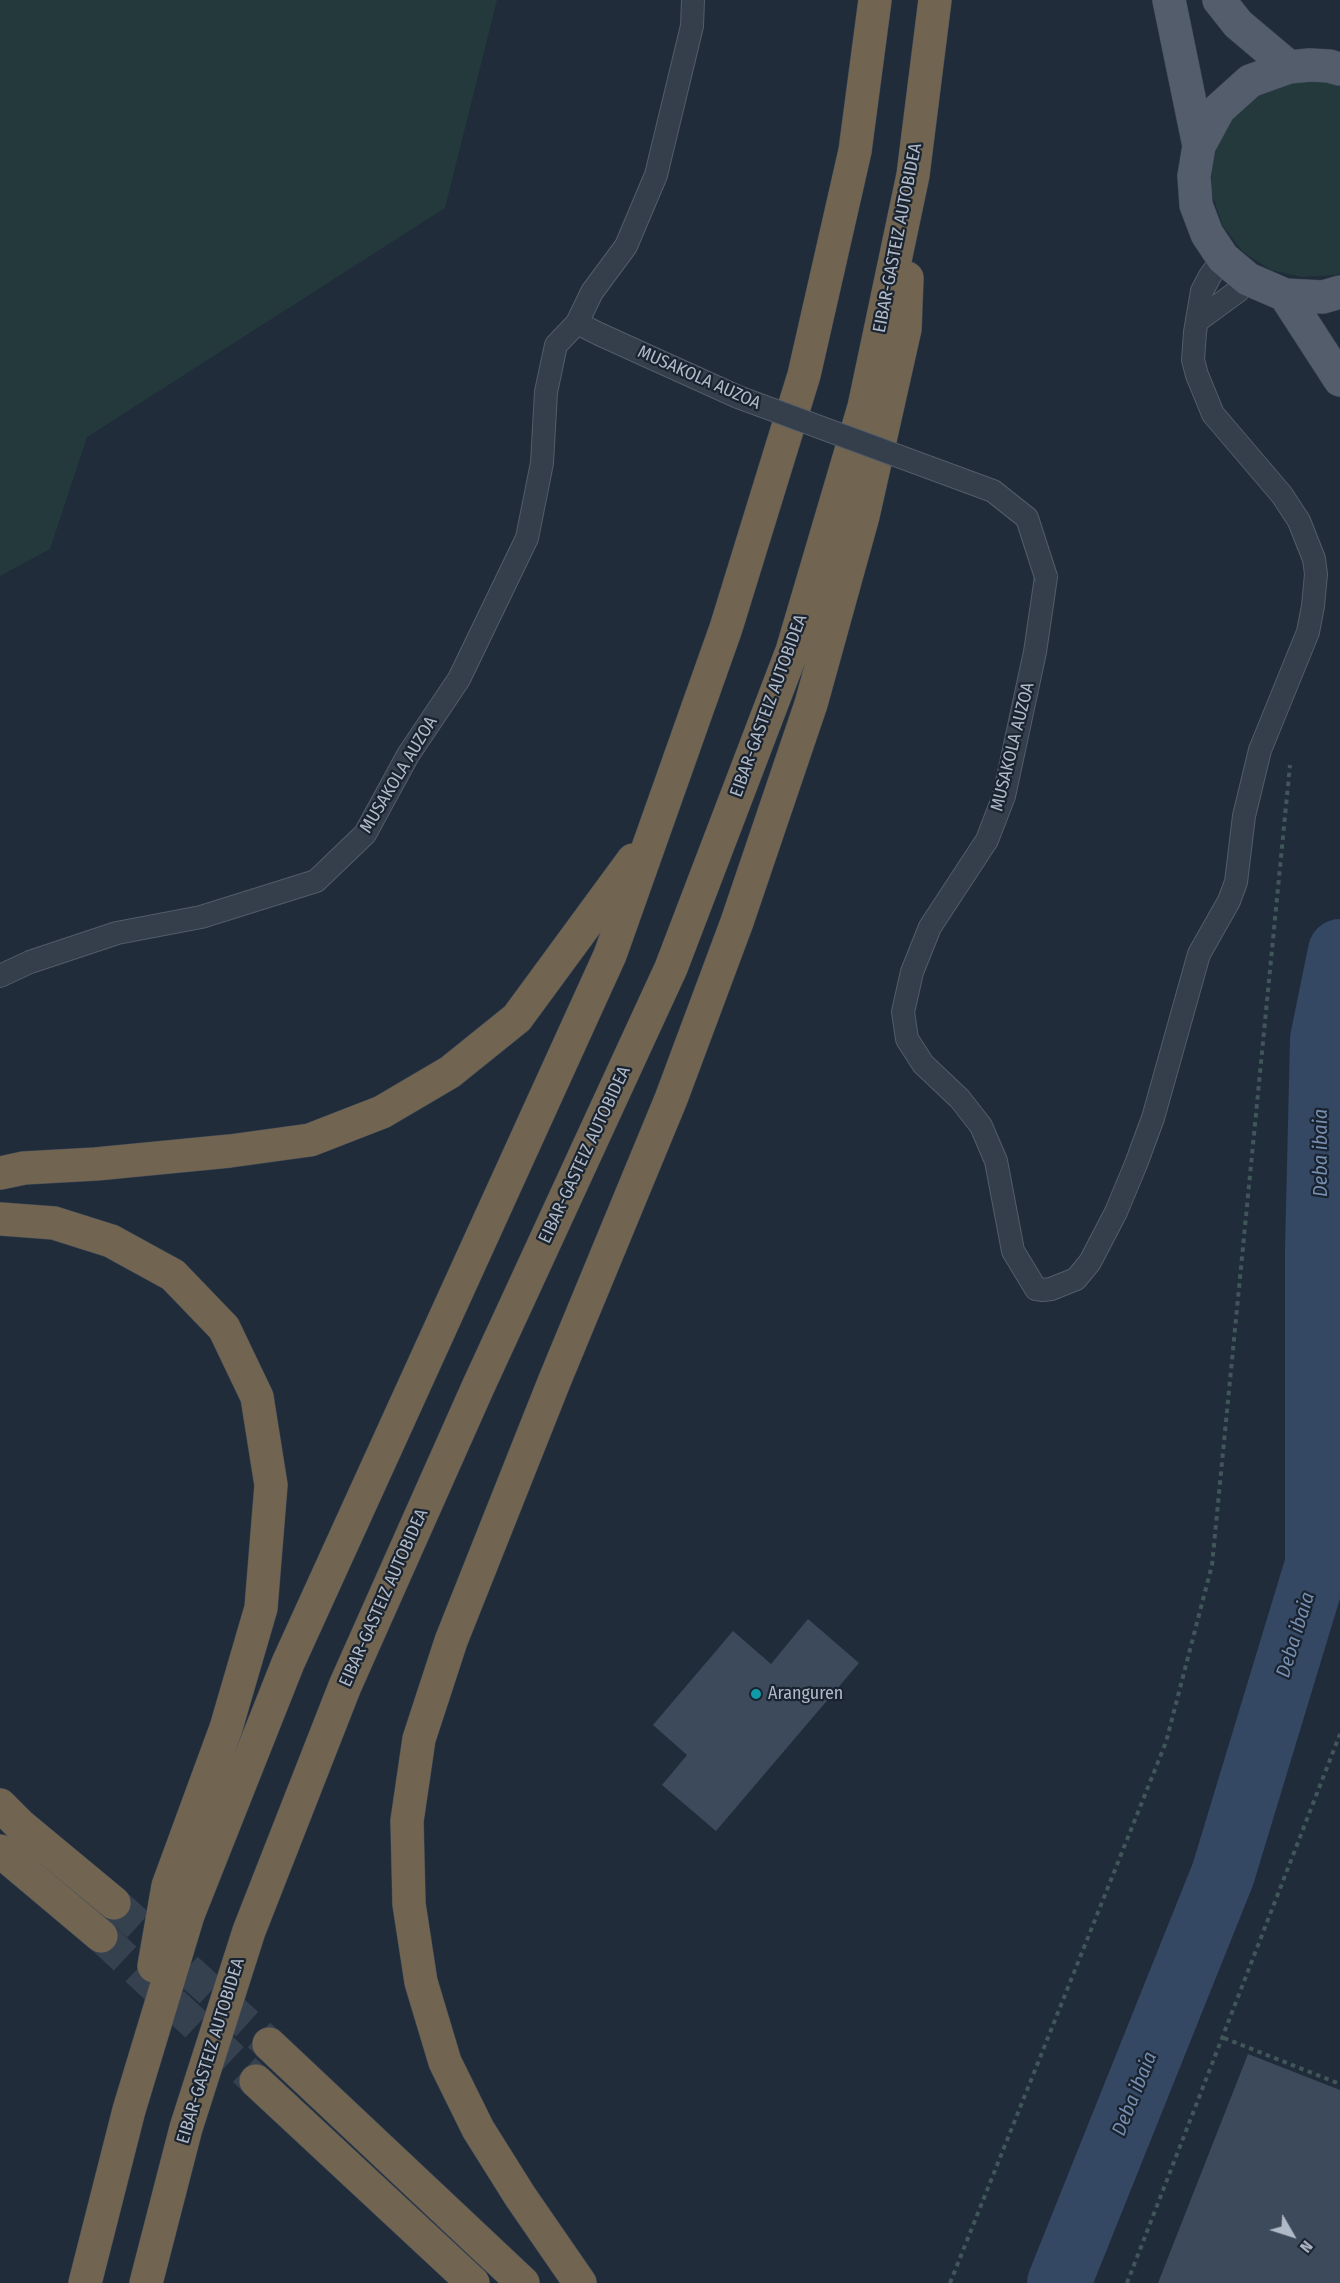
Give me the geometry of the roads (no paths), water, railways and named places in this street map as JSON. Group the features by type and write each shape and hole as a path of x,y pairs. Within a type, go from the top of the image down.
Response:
{"highway":[{"path":"85,2283 129,2110 188,1915 288,1663 610,955 726,628 804,375 855,152 875,0"},
{"name":"EIBAR-GASTEIZ AUTOBIDEA","path":"146,2283 186,2128 249,1931 345,1686 488,1365 671,968 792,651 864,407 913,175 935,0"},
{"path":"580,2283 520,2196 478,2128 445,2062 421,1982 409,1904 407,1821 419,1739 451,1641 675,1088 737,922 811,704 863,516 905,329 913,175"},
{"path":"0,1173 24,1168 96,1164 230,1151 310,1140 382,1112 450,1072 517,1018 652,834"},
{"path":"0,1219 54,1222 111,1241 172,1275 224,1328 257,1397 272,1485 261,1608 226,1728 168,1886 129,2110"},
{"path":"0,1805 20,1825 114,1902"},
{"path":"0,1851 101,1936"},
{"path":"269,2044 523,2283"},
{"path":"256,2081 473,2283"}],"main road":[{"path":"1169,0 1199,146"},
{"path":"1219,0 1238,24 1289,67"},
{"path":"1340,69 1310,65 1289,67 1250,81 1219,109 1199,146 1194,176 1196,205 1207,234 1223,258 1248,279 1285,295 1323,297 1340,292"},
{"path":"1285,295 1340,380"}],"lane":[{"path":"577,322 592,292 626,246 656,175 692,26 693,0"},
{"name":"MUSAKOLA AUZOA","path":"0,976 30,962 117,933 201,917 316,881 365,834 408,755 459,679 528,538 542,463 546,392 556,345 577,322 738,397 993,491 1027,518 1046,577 1035,652 1004,796 987,840 930,927 912,972 903,1012 907,1039 923,1064 960,1099 981,1126 996,1161 1013,1251 1036,1289 1052,1289 1076,1279 1090,1262 1116,1212 1153,1118 1199,954 1229,901 1236,882 1244,816 1260,750 1308,632 1313,606 1316,574 1314,559 1299,521 1282,495 1213,414 1193,360 1202,291 1223,258"},
{"path":"1197,321 1238,291 1248,279"}],"waterway":[{"name":"Deba ibaia","path":"1059,2283 1223,1874 1317,1564 1317,1250 1322,1039 1340,951"}],"tunnel":[{"path":"114,1903 269,2044"},
{"path":"101,1936 256,2081"}],"place":[{"name":"Aranguren","path":"756,1694"}]}
